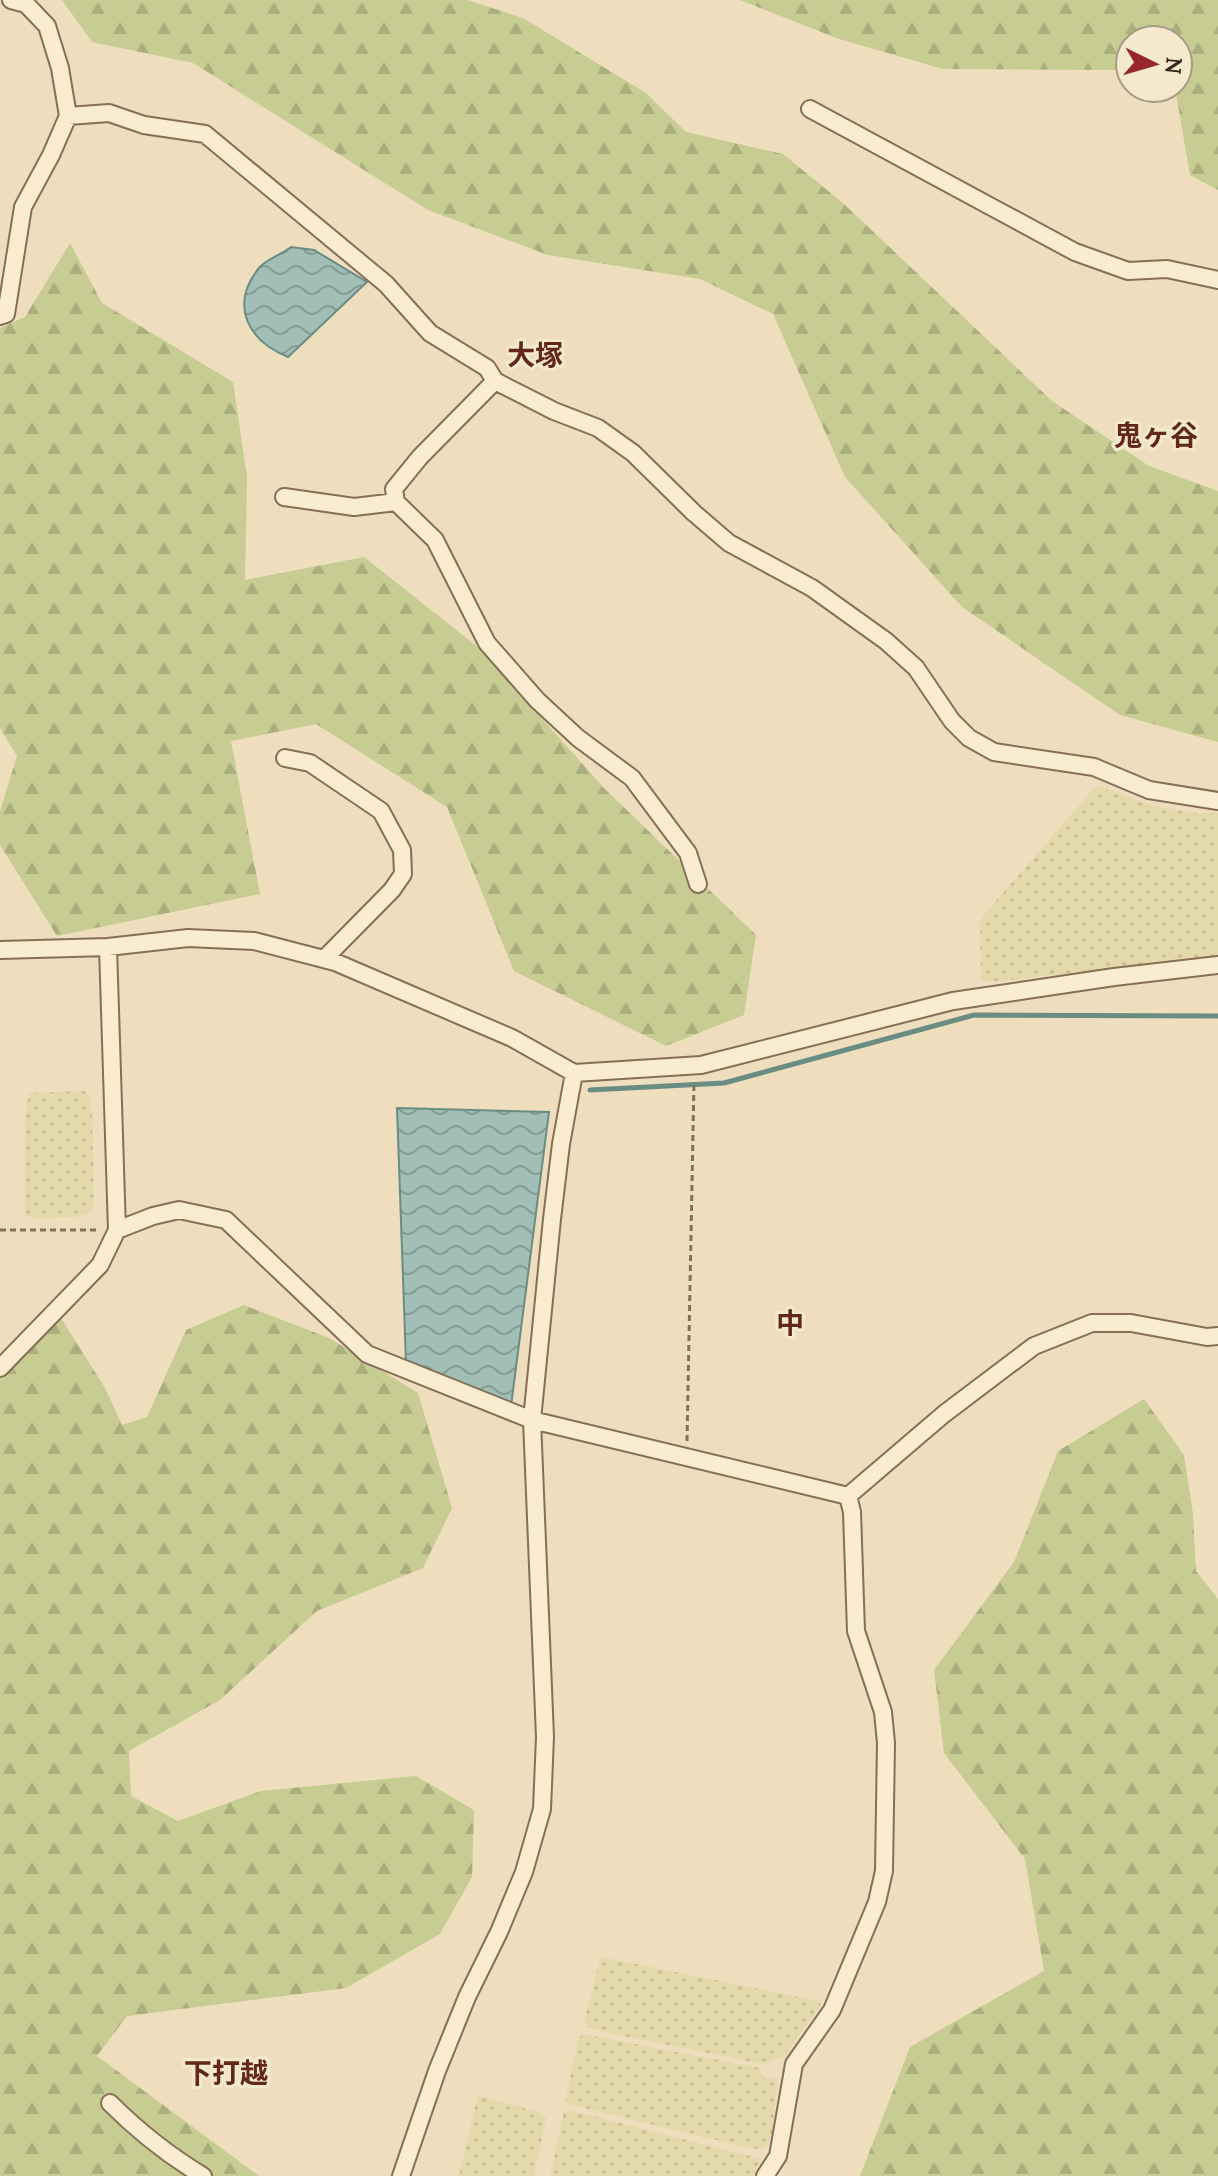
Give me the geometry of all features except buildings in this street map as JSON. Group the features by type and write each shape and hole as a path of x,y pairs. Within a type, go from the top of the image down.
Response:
{"street":[{"path":"0,5 11,0 26,4 47,26 60,68 68,116 23,207 6,314 0,316"},
{"path":"810,109 1075,252 1128,271 1167,269 1218,280"},
{"path":"68,116 109,113 144,125 205,134 386,284 430,333 487,368 495,381 554,411 598,428 633,453 729,543 812,588 862,623 916,668 952,721 969,738 994,752 1094,767 1149,790 1218,801"},
{"path":"495,381 420,457 394,489 396,502 435,540 487,643 537,700 578,738 632,778 688,853 698,884"},
{"path":"284,497 354,507 396,502"},
{"path":"285,758 310,763 381,811 402,850 403,874 392,890 324,959"},
{"path":"0,950 108,947 188,938 254,941 324,959 512,1038 574,1073 701,1065 953,1001 1218,965"},
{"path":"0,1368 100,1265 117,1230 108,947"},
{"path":"401,2176 442,2059 524,1872 542,1809 545,1737 532,1420 554,1204 574,1073"},
{"path":"117,1230 179,1210 226,1220 367,1354 532,1420 848,1496"},
{"path":"848,1496 944,1414 1034,1346 1092,1323 1131,1323 1207,1337 1218,1336"},
{"path":"765,2176 778,2156 794,2064 832,2010 877,1902 884,1871 886,1743 883,1712 856,1631 852,1512 848,1496"},
{"path":"110,2103 141,2134 203,2176"}],"path":[{"path":"687,1458 694,1077"},
{"path":"0,1230 117,1230"}],"shaded area":[{"path":"1097,785 1150,805 1196,813 1218,813 1218,956 984,981 981,978 980,923 983,916"},
{"path":"84,1091 90,1096 92,1114 94,1202 90,1212 76,1217 32,1218 25,1215 26,1105 30,1093"},
{"path":"601,1957 818,2001 821,2005 784,2056 762,2064 604,2032 588,2027 584,2021"},
{"path":"583,2034 760,2068 763,2077 777,2079 773,2131 766,2147 754,2149 568,2104 565,2100 579,2038"},
{"path":"478,2095 541,2113 546,2118 534,2176 459,2176"},
{"path":"573,2111 761,2159 753,2176 550,2176 564,2112"}],"green space":[{"path":"62,0 467,0 523,18 646,93 686,132 783,154 844,204 1052,401 1149,466 1218,491 1218,742 1120,715 962,607 845,477 773,314 700,279 548,255 428,210 193,63 92,42"},
{"path":"740,0 1218,0 1218,190 1190,175 1178,104 1194,104 1194,24 1114,24 1114,70 943,69 839,39"},
{"path":"70,243 102,303 233,382 247,477 245,580 364,557 479,648 604,788 756,935 744,1015 666,1046 514,971 447,807 316,724 231,741 260,894 57,936 0,845 0,811 17,756 0,728 0,328 25,317"},
{"path":"244,1305 329,1338 418,1393 452,1508 423,1568 317,1611 220,1700 129,1751 131,1796 178,1821 261,1791 416,1776 474,1810 472,1877 440,1934 346,1988 127,2016 97,2056 259,2176 0,2176 0,1376 61,1318 105,1388 122,1425 147,1417 186,1330"},
{"path":"1144,1399 1184,1455 1193,1514 1196,1571 1218,1599 1218,2176 860,2176 910,2047 1044,1971 1025,1859 944,1753 934,1670 1014,1562 1058,1451"}],"water":[{"path":"291,247 314,250 367,282 288,357 262,342 253,332 244,308 245,295 259,268"},
{"path":"397,1108 549,1112 511,1406 406,1363"}],"waterway":[{"path":"590,1090 724,1083 974,1015 1218,1016"}],"district":[{"name":"大塚","path":"535,355"},
{"name":"鬼ヶ谷","path":"1156,435"},
{"name":"中","path":"790,1323"},
{"name":"下打越","path":"226,2073"}]}
